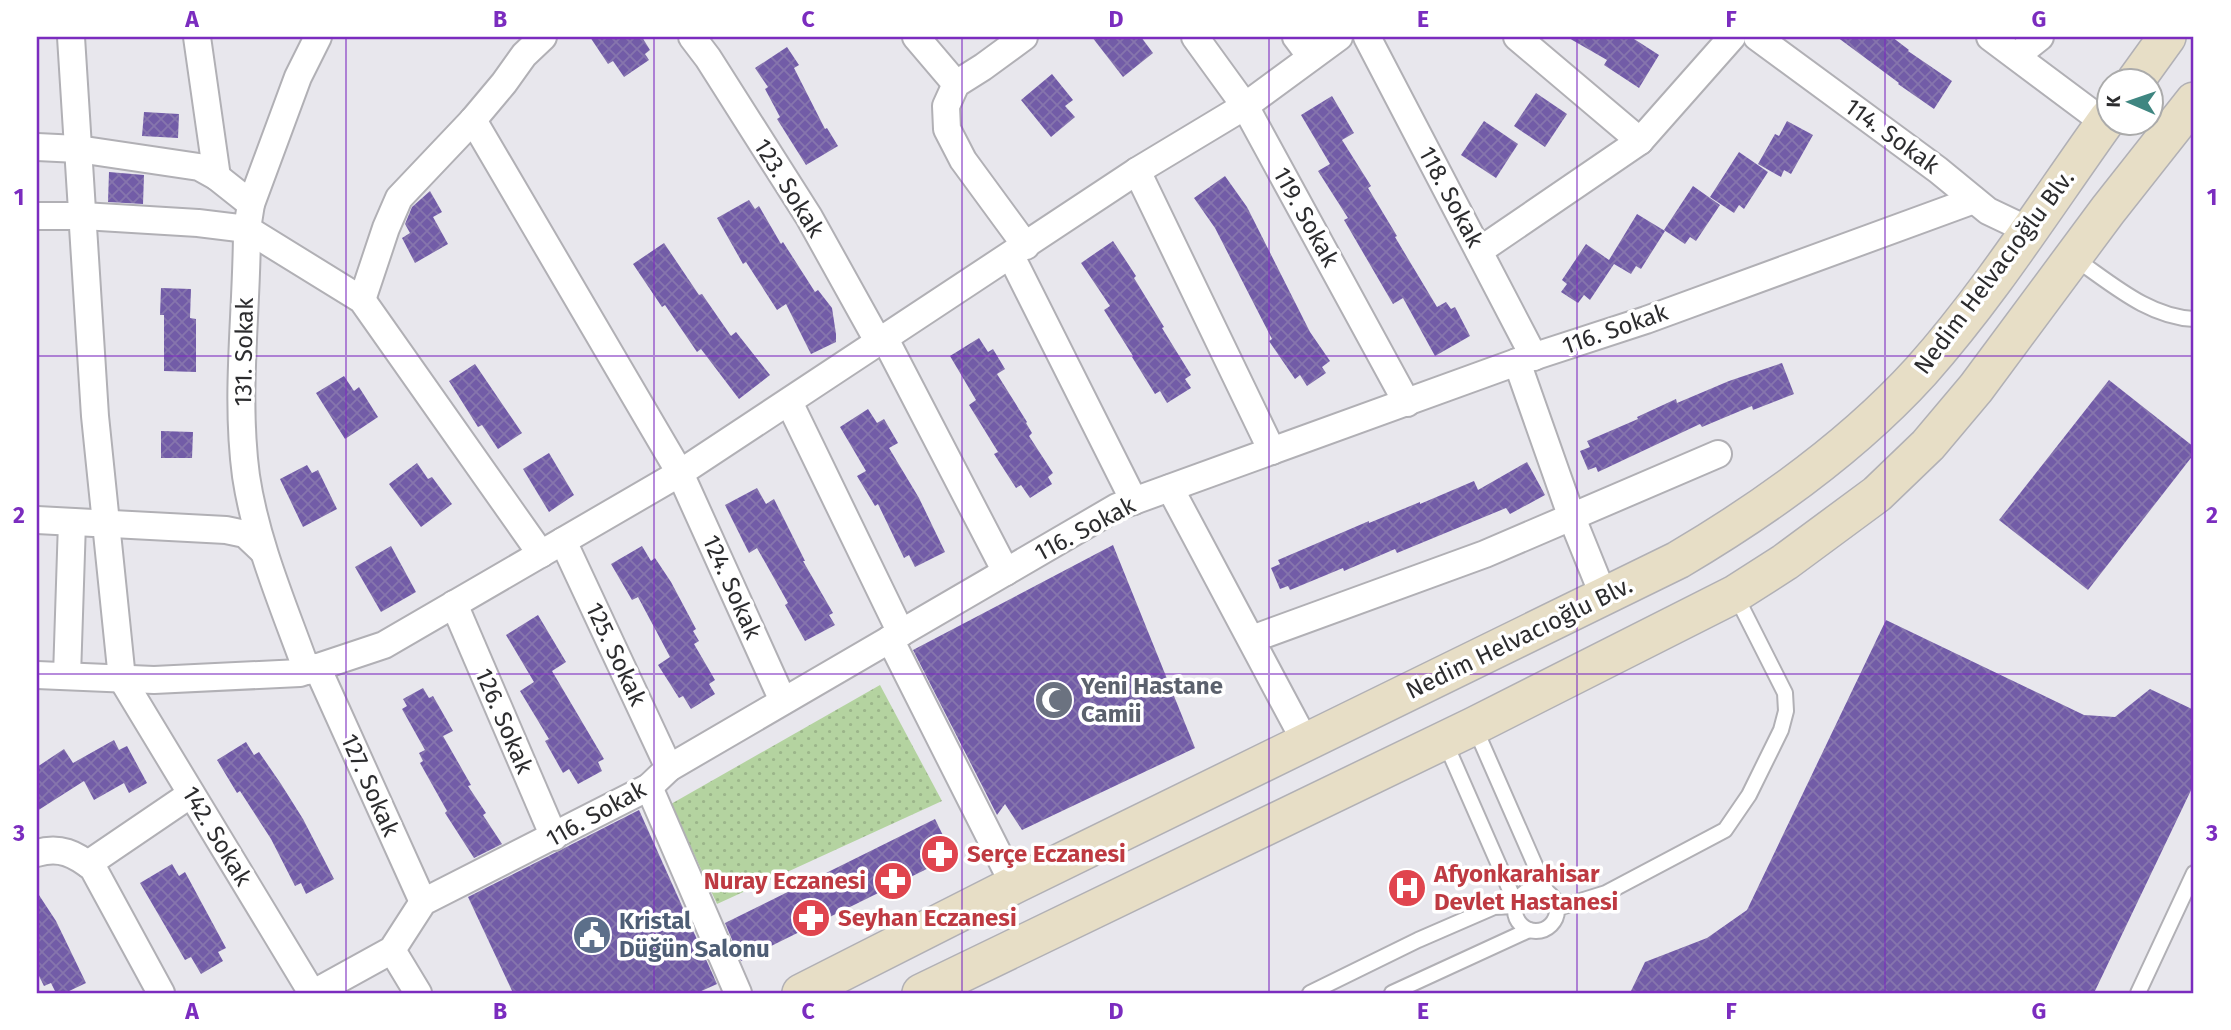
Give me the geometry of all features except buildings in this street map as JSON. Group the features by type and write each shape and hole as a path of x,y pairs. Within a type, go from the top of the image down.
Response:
{"main road":[{"path":"2146,66 2167,37"},
{"path":"921,993 1459,733 1735,594 1785,562 1877,494 1928,444 1976,388 2194,101"},
{"name":"Nedim Helvacıoğlu Blv.","path":"802,993 1014,884 1678,560 1734,526 1796,483 1857,434 1920,372 1965,318 2096,136"},
{"path":"1452,671 1446,706 1459,733"}],"street":[{"path":"71,37 94,416 121,679"},
{"path":"197,37 217,177"},
{"name":"131. Sokak","path":"312,669 263,551 247,477 240,393 249,217 298,77 318,37"},
{"path":"37,147 78,149 199,167 217,177 249,217 362,300 399,198 473,120 524,55 543,37"},
{"name":"123. Sokak","path":"692,37 809,217 882,341 1006,572"},
{"path":"916,37 957,84"},
{"path":"1024,37 957,84 946,106 947,129 1018,251 1134,501"},
{"name":"119. Sokak","path":"1195,37 1245,106 1407,403"},
{"path":"37,675 155,680 300,673 384,645 680,473 1138,171 1245,106 1304,47 1339,37"},
{"name":"118. Sokak","path":"1367,37 1479,251 1526,360 1572,518 1604,597"},
{"path":"1517,37 1640,141"},
{"path":"1479,251 1640,141 1732,37"},
{"name":"114. Sokak","path":"1757,37 1927,162 1988,211 2030,231"},
{"path":"1990,37 2094,112"},
{"path":"2016,57 2040,37"},
{"name":"124. Sokak","path":"473,120 680,473 783,701"},
{"path":"1138,171 1272,451"},
{"name":"116. Sokak","path":"423,902 649,787 669,768 1117,507 1526,360 1646,320 1974,200"},
{"path":"37,216 198,223 249,217"},
{"name":"125. Sokak","path":"362,300 552,547 669,768"},
{"path":"789,402 895,636 1014,884"},
{"path":"1252,639 1485,554 1718,454"},
{"path":"1170,488 1306,743"},
{"path":"37,520 226,530 245,534 263,551"},
{"path":"66,676 72,523"},
{"name":"126. Sokak","path":"454,604 554,837"},
{"name":"127. Sokak","path":"312,669 423,902"},
{"name":"142. Sokak","path":"121,679 313,993"},
{"path":"649,787 738,993"},
{"path":"88,863 191,794"},
{"path":"37,853 47,850 77,855 93,867 161,993"},
{"path":"313,993 392,950 423,902"},
{"path":"392,950 418,993"}],"lane":[{"path":"2073,257 2155,311 2194,319"},
{"path":"1558,908 1606,893 1725,830 1749,795 1781,730 1786,711 1786,693 1735,594"},
{"path":"1459,733 1546,890"},
{"path":"1459,733 1515,905 1517,919 1522,926 1536,931 1550,927 1557,915 1558,908 1552,894 1539,888 1524,892 1515,905"},
{"path":"2138,993 2194,873"},
{"path":"1310,993 1430,934 1494,908 1515,905"},
{"path":"1392,993 1529,930"}],"green space":[{"path":"880,685 942,801 717,904 671,804"}],"place":[{"name":"Yeni Hastane Camii","path":"1054,700"},
{"name":"Serçe Eczanesi","path":"940,854"},
{"name":"Nuray Eczanesi","path":"893,881"},
{"name":"Afyonkarahisar Devlet Hastanesi","path":"1407,888"},
{"name":"Seyhan Eczanesi","path":"811,918"},
{"name":"Kristal Düğün Salonu","path":"592,935"}]}
